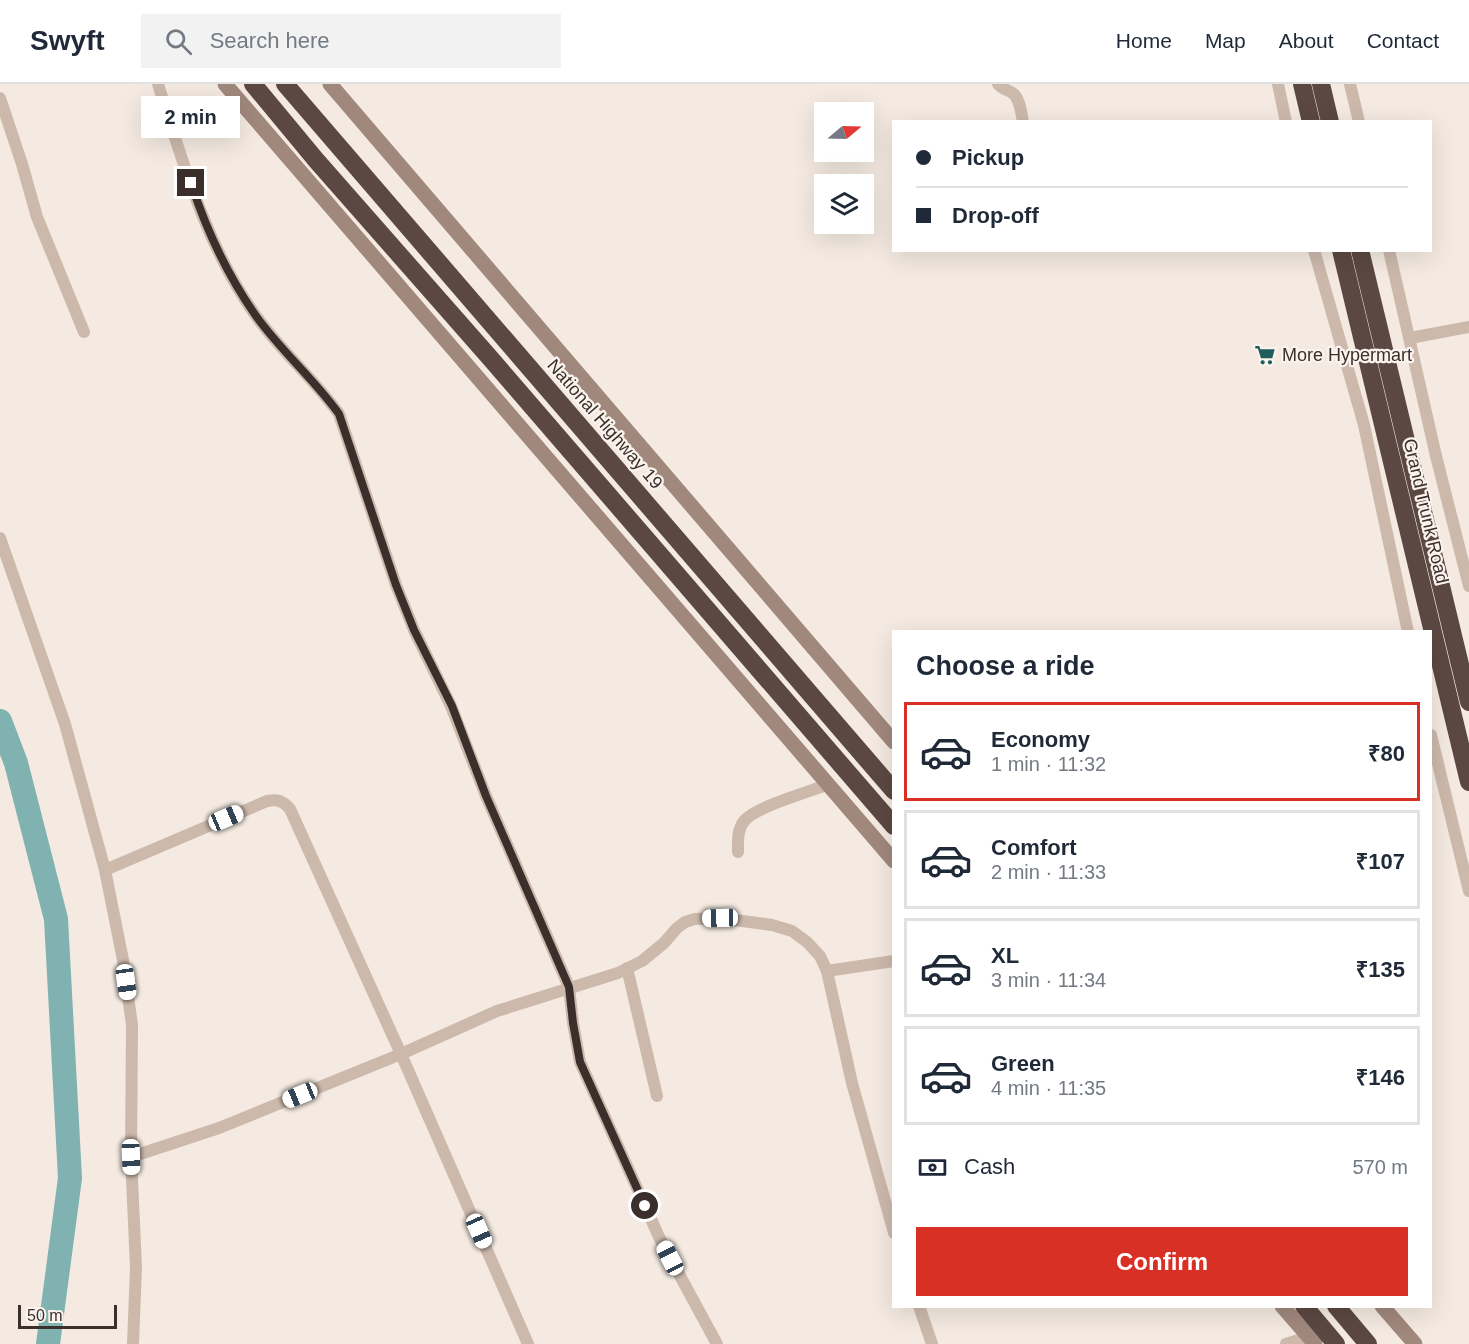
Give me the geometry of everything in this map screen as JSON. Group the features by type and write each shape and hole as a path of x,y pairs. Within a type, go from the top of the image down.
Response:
{"highway":[{"path":"253,84 892,824"},
{"name":"National Highway 19","path":"285,84 892,789"},
{"path":"1302,84 1311,120"},
{"path":"1321,84 1330,120"},
{"name":"Grand Trunk Road","path":"1341,252 1469,782"},
{"name":"Grand Trunk Road","path":"1360,252 1469,702"},
{"path":"1306,1308 1336,1344"},
{"path":"1338,1308 1368,1344"}],"main road":[{"path":"225,84 892,859"},
{"path":"330,84 892,740"},
{"path":"1284,1308 1312,1340"},
{"path":"1384,1308 1415,1344"}],"street":[{"path":"158,84 197,202 226,265 255,315 289,356 322,390 339,414 396,585 452,706 486,796 569,987 580,1062 660,1239 717,1344"},
{"path":"998,84 1003,90 1009,91 1017,98 1022,120"},
{"path":"1278,84 1286,120"},
{"path":"1350,84 1359,120"},
{"path":"0,98 19,153 37,217 84,332"},
{"path":"1315,252 1364,425 1408,630"},
{"path":"1389,252 1436,456 1469,586"},
{"path":"1410,338 1469,327"},
{"path":"0,538 65,724 105,870 123,960 132,1025 131,1157 136,1268 133,1344"},
{"path":"1432,739 1469,891"},
{"path":"738,852 738,831 745,820 758,812 829,784"},
{"path":"105,870 267,801 276,799 284,802 290,809 401,1054 528,1344"},
{"path":"131,1157 219,1128 401,1054 496,1011 618,973 642,960 686,922 695,919 720,918 772,925 792,931 820,956 827,971 852,1083 892,1226"},
{"path":"827,971 892,961"},
{"path":"627,968 657,1095"},
{"path":"920,1308 932,1344"},
{"path":"1286,1344 1312,1340"}],"waterway":[{"path":"0,721 16,763 56,919 70,1178 48,1344"}],"place":[{"name":"More Hypermart","path":"1265,355"}],"route":[{"path":"191,183 197,202 226,265 255,315 289,356 322,390 339,414 396,585 414,630 452,706 486,796 541,918 569,987 580,1062 645,1206"}]}
